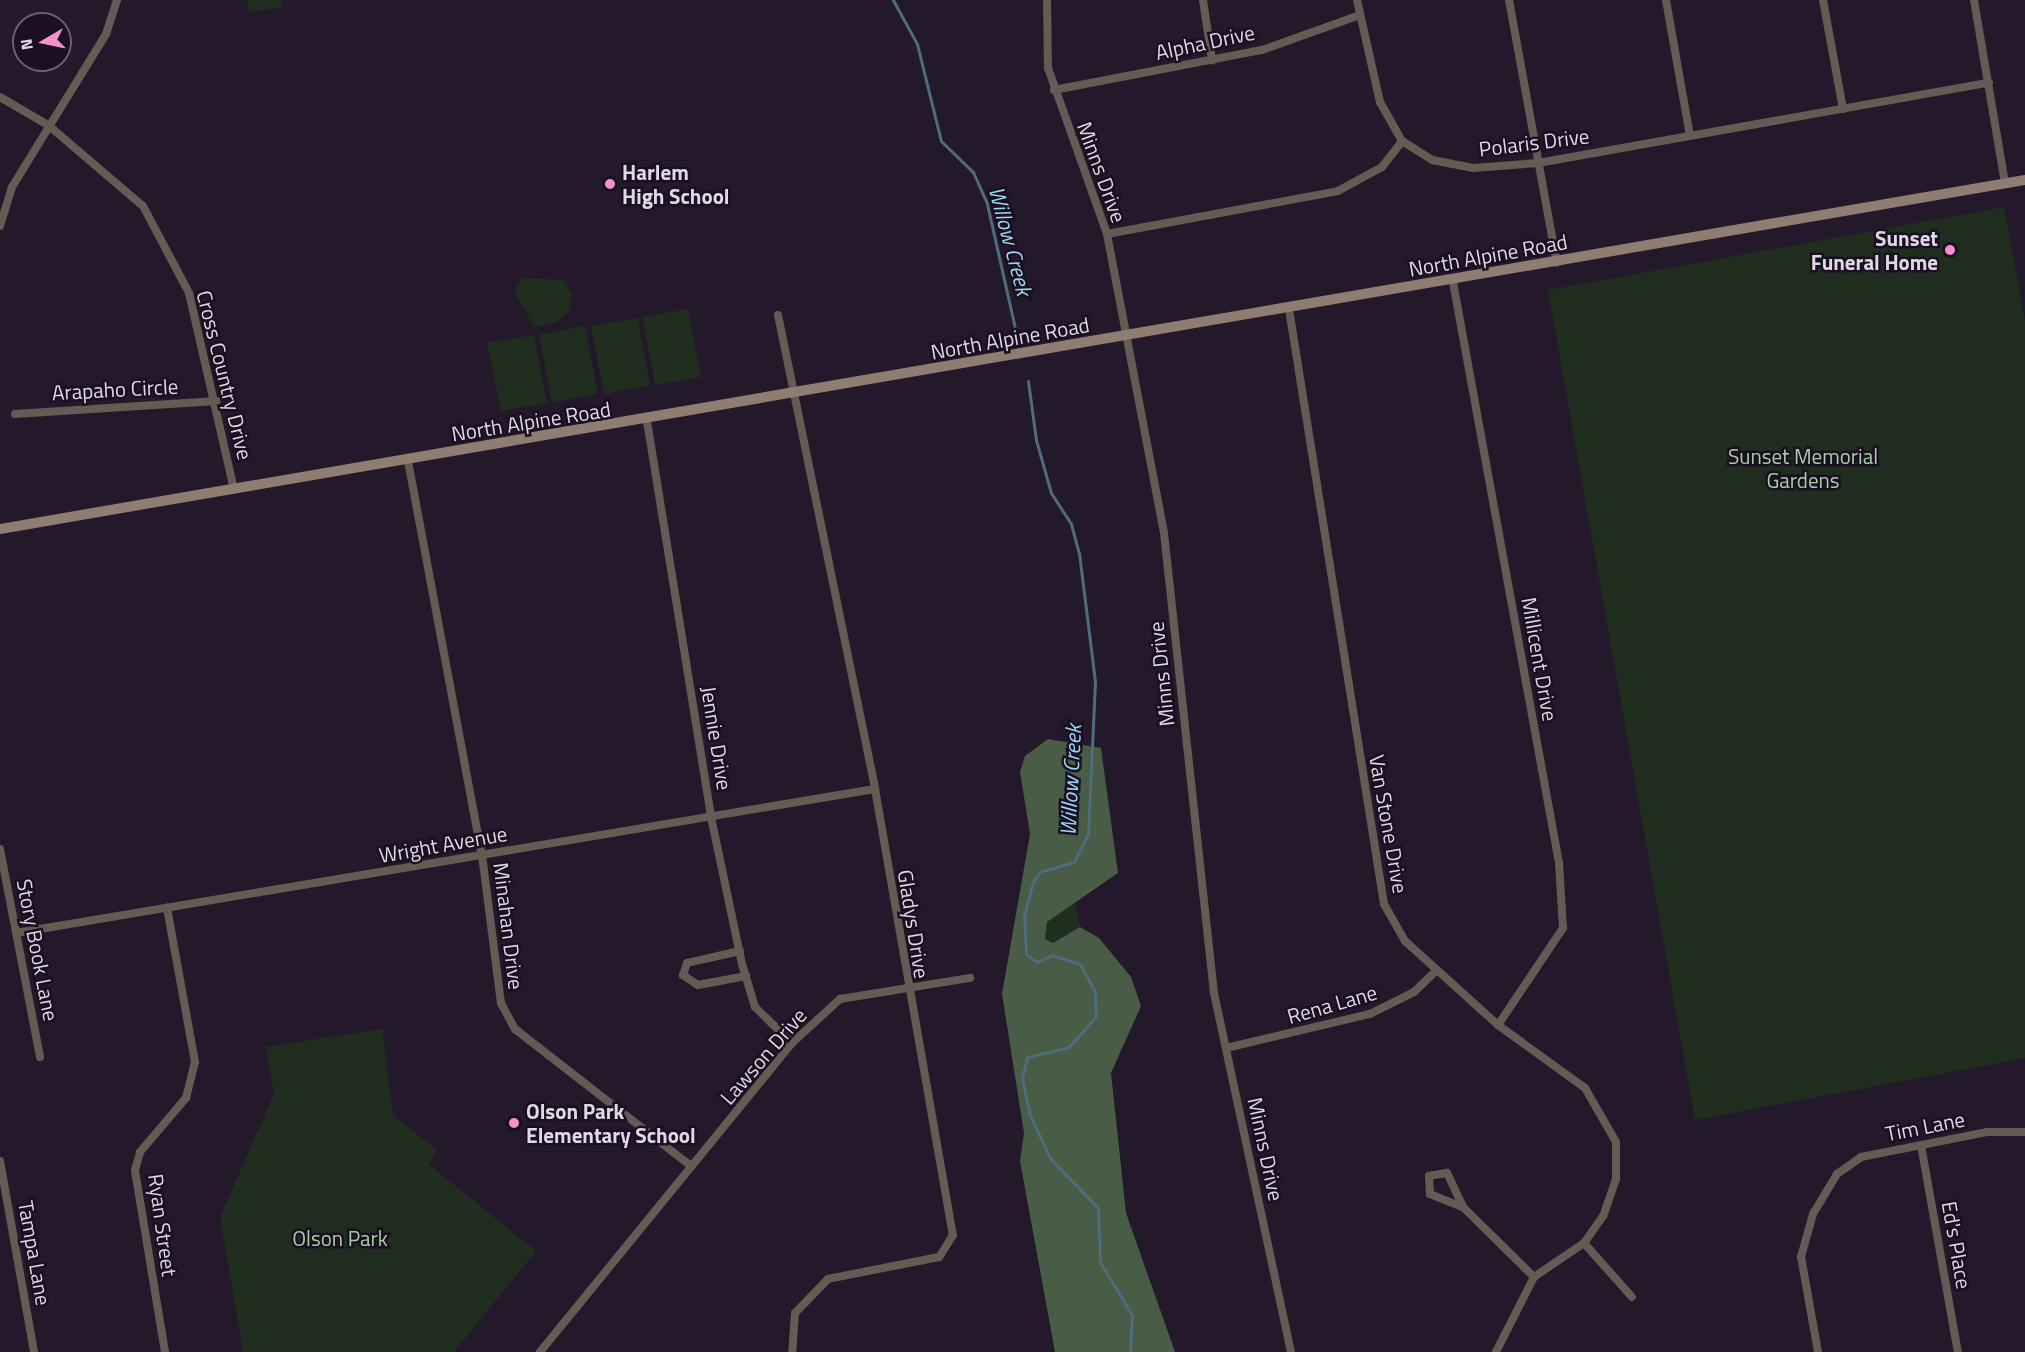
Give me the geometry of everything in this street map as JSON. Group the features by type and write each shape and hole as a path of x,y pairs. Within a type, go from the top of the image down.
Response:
{"main road":[{"name":"North Alpine Road","path":"0,530 795,396 2025,180"}],"street":[{"path":"0,226 12,187 106,34 117,0"},
{"name":"Minns Drive","path":"1047,0 1043,30 1054,90 1107,234 1123,337 1164,533 1214,993 1290,1352"},
{"path":"1203,0 1212,60"},
{"path":"1107,234 1338,191 1382,167 1402,141 1380,102 1357,0"},
{"path":"1509,0 1557,262"},
{"path":"1666,0 1690,136"},
{"path":"1823,0 1843,109"},
{"path":"1974,0 2005,183"},
{"name":"Alpha Drive","path":"1054,90 1262,50 1360,15"},
{"name":"Polaris Drive","path":"1402,141 1432,160 1473,168 1538,163 1989,83"},
{"name":"Cross Country Drive","path":"0,98 48,125 143,207 189,293 217,400 234,490"},
{"name":"Millicent Drive","path":"1453,282 1559,863 1563,928 1498,1025"},
{"name":"Van Stone Drive","path":"1289,309 1377,878 1406,941 1498,1025 1585,1088 1616,1142 1616,1179 1603,1216 1584,1243 1534,1277 1496,1352"},
{"name":"Gladys Drive","path":"778,315 875,789 906,986 953,1235 939,1257 828,1279 795,1312 792,1352"},
{"name":"Arapaho Circle","path":"15,414 217,400"},
{"name":"Jennie Drive","path":"647,421 711,817 740,951 755,1007 792,1043"},
{"name":"Minahan Drive","path":"408,461 482,855 497,987 514,1029 692,1167"},
{"name":"Wright Avenue","path":"16,933 875,789"},
{"name":"Story Book Lane","path":"0,849 40,1057"},
{"name":"Ryan Street","path":"165,1352 135,1170 140,1152 186,1098 195,1062 167,908"},
{"path":"740,951 687,963 683,975 698,985 746,976"},
{"name":"Rena Lane","path":"1226,1048 1370,1014 1414,992 1437,970"},
{"name":"Lawson Drive","path":"540,1352 792,1043 840,999 906,986 970,978"},
{"name":"Tim Lane","path":"1818,1352 1801,1257 1813,1214 1837,1174 1861,1157 1987,1132 2025,1132"},
{"name":"Ed's Place","path":"1921,1145 1958,1352"},
{"name":"Tampa Lane","path":"0,1161 34,1352"},
{"path":"1463,1207 1430,1194 1430,1176 1447,1173 1463,1207 1534,1277"},
{"path":"1584,1243 1632,1297"}],"green space":[{"path":"247,0 281,0 282,7 249,12"},
{"name":"Sunset Memorial Gardens","path":"2004,207 2025,321 2025,1058 1695,1120 1548,290"},
{"path":"523,278 563,280 572,295 569,311 557,322 534,327 515,288"},
{"path":"688,309 701,377 655,385 642,317"},
{"path":"638,318 650,385 604,394 591,326"},
{"path":"585,326 598,394 552,402 539,335"},
{"path":"534,335 547,403 501,411 487,343"},
{"path":"1048,739 1101,748 1118,873 1047,922 1045,939 1053,943 1080,927 1099,938 1131,977 1141,1006 1111,1073 1126,1213 1175,1352 1055,1352 1020,1161 1024,1133 1002,994 1030,834 1020,772 1025,756"},
{"path":"1075,902 1080,927 1053,943 1045,939 1047,922"},
{"name":"Olson Park","path":"382,1029 393,1115 437,1150 428,1164 536,1251 454,1352 243,1352 220,1217 274,1094 266,1047"}],"waterway":[{"name":"Willow Creek","path":"893,0 917,44 941,141 973,172 987,204 1016,333"},
{"name":"Willow Creek","path":"1028,381 1036,440 1051,493 1071,524 1079,553 1095,681 1088,834 1074,862 1040,872 1033,882 1024,915 1026,954 1037,962 1052,955 1080,964 1095,992 1096,1016 1069,1047 1027,1057 1022,1078 1030,1115 1050,1158 1098,1208 1100,1262 1132,1315 1130,1352"}],"place":[{"name":"Harlem High School","path":"610,184"},
{"name":"Sunset Funeral Home","path":"1950,250"},
{"name":"Olson Park Elementary School","path":"514,1123"}]}
